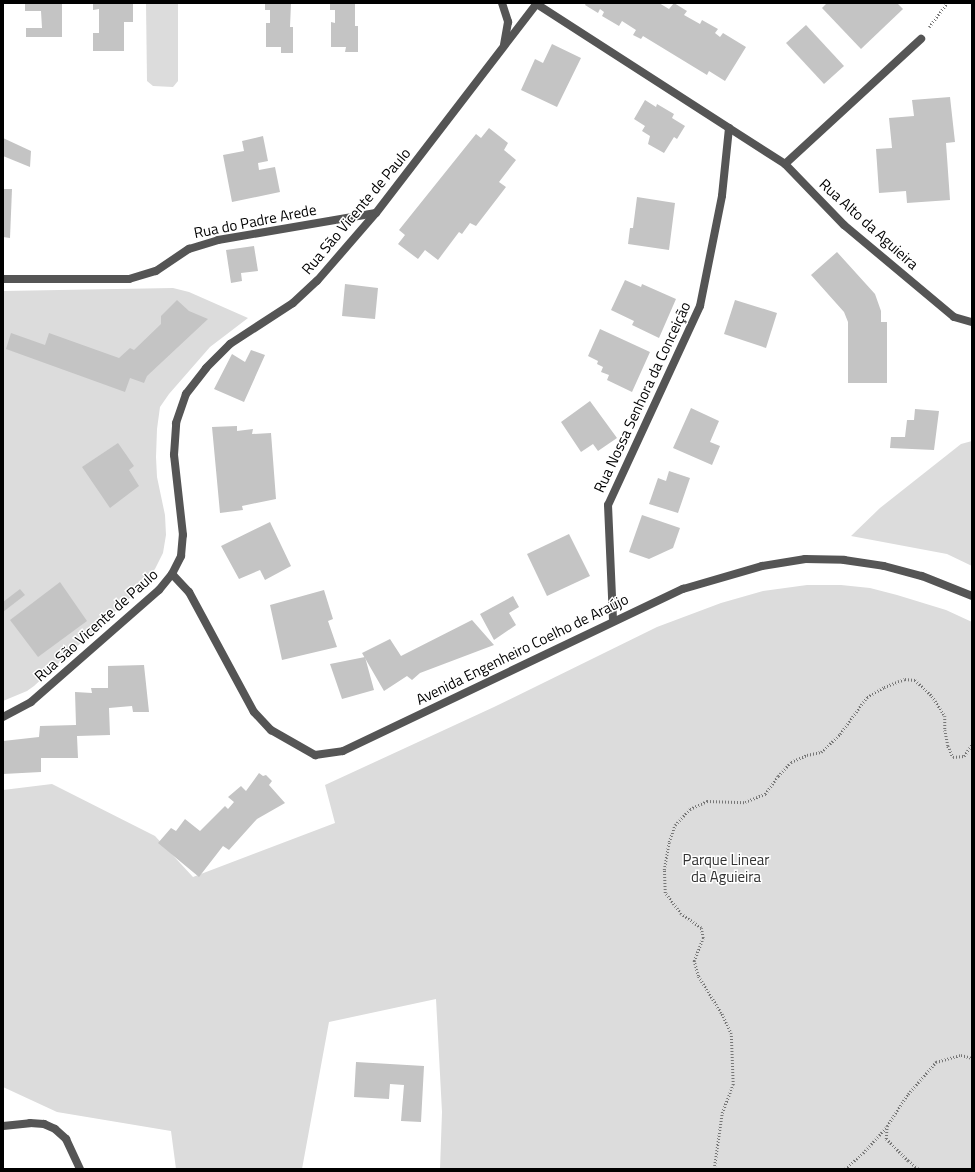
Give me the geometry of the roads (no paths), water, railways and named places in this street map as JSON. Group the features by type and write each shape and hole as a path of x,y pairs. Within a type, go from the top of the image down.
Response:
{"street":[{"path":"502,3 508,22 503,47"},
{"path":"536,4 729,128"},
{"name":"Rua São Vicente de Paulo","path":"3,717 31,702 159,590 172,574 181,556 183,535 174,455 176,422 186,394 206,368 230,344 293,303 317,281 376,213 536,4"},
{"path":"785,164 921,39"},
{"name":"Rua Alto da Aguieira","path":"729,128 785,164 850,230 954,317 972,322"},
{"name":"Rua Nossa Senhora da Conceição","path":"613,621 608,504 700,306 722,196 729,128"},
{"name":"Rua do Padre Arede","path":"3,279 129,279 156,271 189,249 218,240 376,213"},
{"name":"Avenida Engenheiro Coelho de Araújo","path":"172,574 189,592 254,712 271,730 315,755 342,751 683,589 762,566 805,559 844,560 884,566 922,576 972,596"},
{"path":"3,1126 30,1123 44,1124 56,1129 66,1139 80,1169"}],"park label":[{"name":"Parque Linear da Aguieira","path":"726,868"}]}
